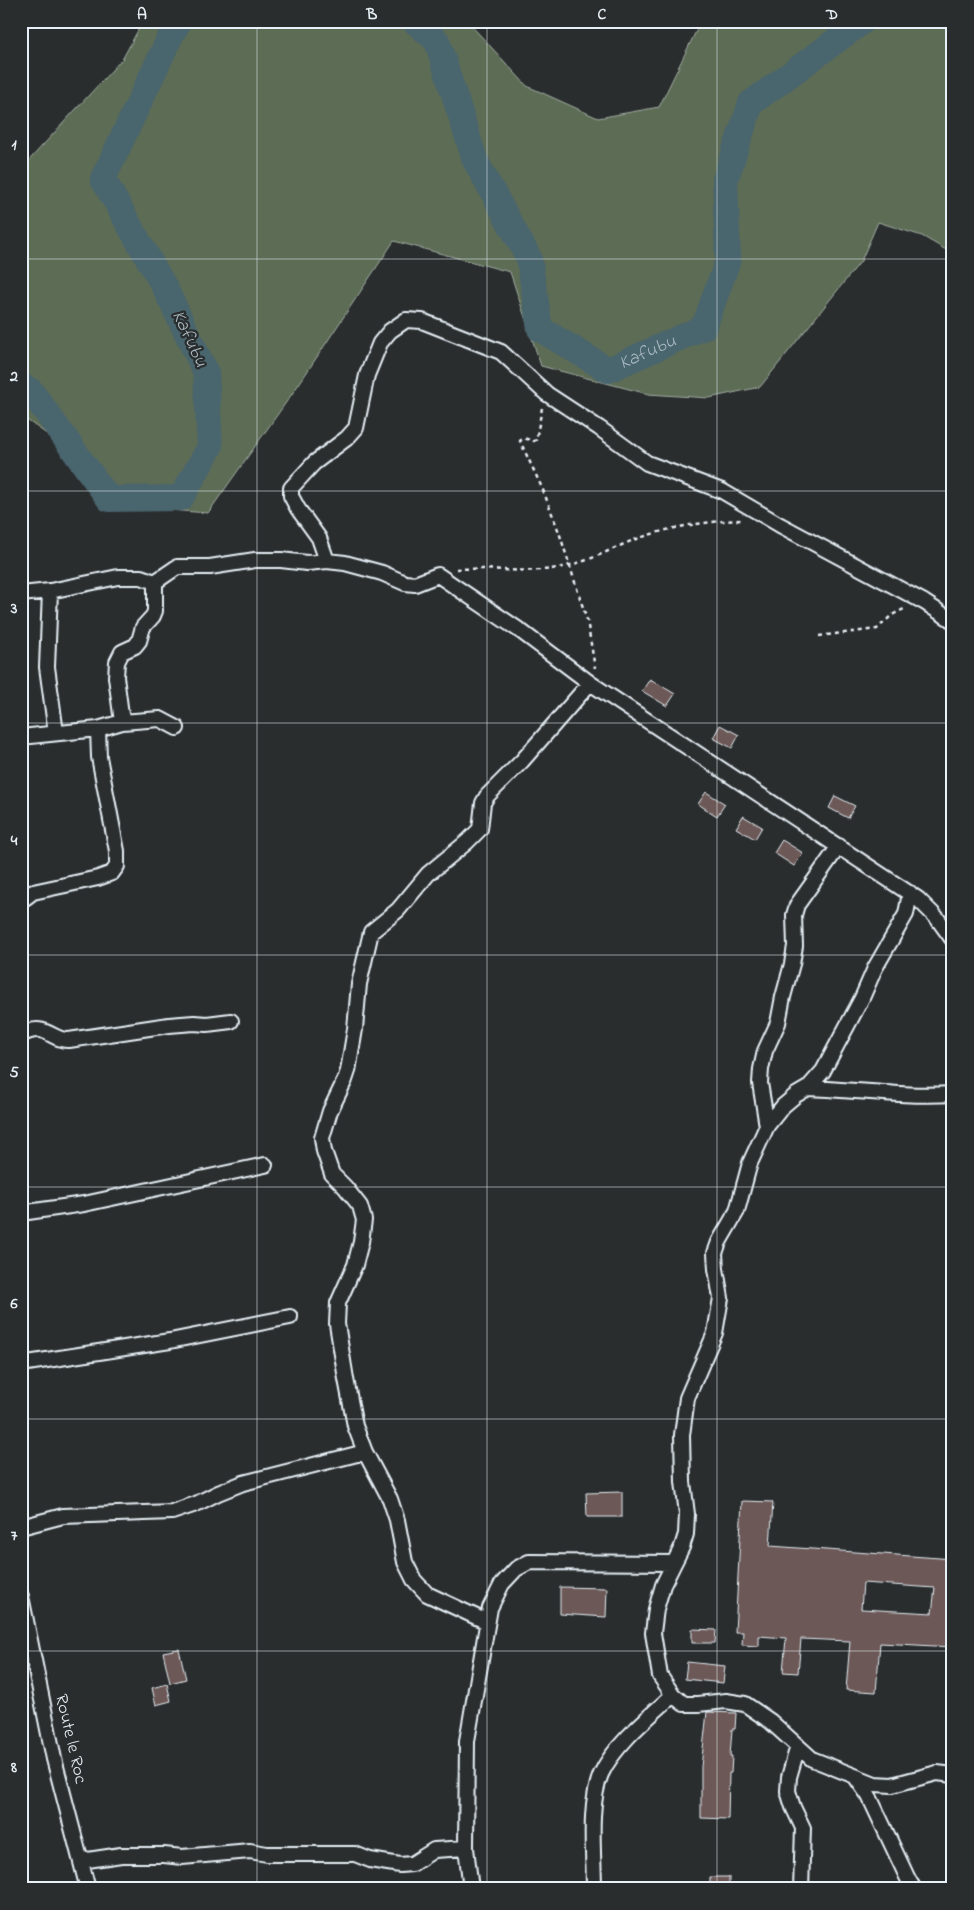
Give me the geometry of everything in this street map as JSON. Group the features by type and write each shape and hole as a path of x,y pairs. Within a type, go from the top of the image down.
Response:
{"street":[{"path":"327,561 319,538 290,496 291,488 314,463 347,438 356,428 367,375 380,344 390,331 406,320 422,321 501,352 547,394 599,428 647,463 722,491 788,530 924,602 953,621"},
{"path":"156,582 177,567 210,567 264,560 345,563 382,573 405,583 415,584 438,575 522,632 592,676 910,893 937,918 953,940"},
{"path":"21,594 50,591 118,577 141,577 156,582"},
{"path":"122,722 116,662 122,652 135,646 143,627 153,616 155,611 156,582"},
{"path":"50,591 47,667 56,733"},
{"path":"488,1622 427,1594 414,1580 405,1562 397,1520 390,1499 365,1452 355,1426 337,1324 338,1302 355,1265 364,1220 360,1206 345,1186 332,1174 324,1151 322,1138 330,1111 348,1070 355,1030 359,984 371,932 398,910 428,874 480,829 483,803 486,796 522,761 592,676"},
{"path":"21,737 98,729 122,722 160,719 177,728"},
{"path":"21,901 33,892 98,878 112,873 117,866 117,851 99,757 98,729"},
{"path":"768,1126 760,1083 761,1069 765,1051 778,1023 792,964 795,946 794,915 796,905 839,846"},
{"path":"910,893 906,914 875,968 862,998 823,1071 808,1088 783,1106 768,1126 750,1163 737,1211 719,1242 715,1253 721,1298 715,1332 687,1398 682,1435 683,1482 687,1514 686,1534 682,1547 662,1585 656,1609 653,1634 660,1676 673,1695 684,1704 726,1701 745,1704 770,1721 812,1759 875,1784 892,1785 937,1773 953,1775"},
{"path":"21,1035 34,1029 44,1030 63,1041 169,1024 207,1024 231,1021"},
{"path":"808,1088 895,1095 953,1094"},
{"path":"21,1213 84,1204 265,1165"},
{"path":"21,1364 170,1341 290,1317"},
{"path":"21,1527 63,1516 172,1512 196,1504 243,1483 365,1452"},
{"path":"471,1889 466,1848 467,1740 490,1608 502,1584 516,1569 529,1562 674,1563"},
{"name":"Route le Roc","path":"21,1596 54,1759 88,1889"},
{"path":"594,1889 594,1808 596,1789 602,1773 619,1747 673,1695"},
{"path":"798,1746 789,1777 788,1791 792,1807 804,1828 801,1889"},
{"path":"855,1775 870,1796 914,1889"},
{"path":"81,1861 121,1856 164,1855 182,1857 250,1851 267,1854 355,1854 370,1860 400,1865 412,1864 434,1850 466,1848"}],"path":[{"path":"547,394 541,412 536,440 523,438 520,441 543,490 559,532 587,620 592,676"},
{"path":"438,575 454,569 472,568 524,571 570,566 637,540 675,528 709,521 744,520"},
{"path":"819,636 877,629 892,615 924,602"}],"green space":[{"path":"143,21 467,21 527,86 598,118 659,107 701,21 953,21 953,254 922,236 878,222 861,261 760,387 709,398 648,394 541,366 510,272 394,241 299,384 208,513 142,508 81,458 21,416 21,169 123,58"}],"building":[{"path":"650,679 675,694 667,706 642,691"},
{"path":"720,725 739,735 732,748 713,738"},
{"path":"706,792 725,804 717,816 698,804"},
{"path":"835,796 855,806 848,818 829,808"},
{"path":"743,816 762,827 755,839 736,828"},
{"path":"782,840 803,853 794,866 774,853"},
{"path":"622,1492 622,1517 587,1517 586,1493"},
{"path":"742,1501 773,1502 770,1546 953,1559 953,1647 880,1643 876,1692 846,1690 850,1641 801,1639 798,1673 783,1672 786,1638 759,1636 759,1646 742,1645 743,1632 735,1632","holes":["863,1583 935,1588 932,1613 861,1609"]},
{"path":"560,1587 607,1588 606,1617 560,1614"},
{"path":"692,1629 716,1630 715,1643 692,1643"},
{"path":"179,1649 186,1679 170,1683 163,1652"},
{"path":"687,1662 725,1666 723,1683 685,1679"},
{"path":"167,1684 171,1701 156,1705 152,1688"},
{"path":"707,1712 736,1713 735,1729 732,1729 728,1819 701,1818 701,1767"},
{"path":"710,1877 729,1877 729,1889 710,1889"}],"waterway":[{"name":"Kafubu","path":"21,386 31,391 109,499 181,498 210,447 206,373 165,288 103,179 179,21"},
{"name":"Kafubu","path":"414,21 437,41 475,160 529,258 540,329 608,370 704,327 728,260 725,180 751,103 863,21"}]}
